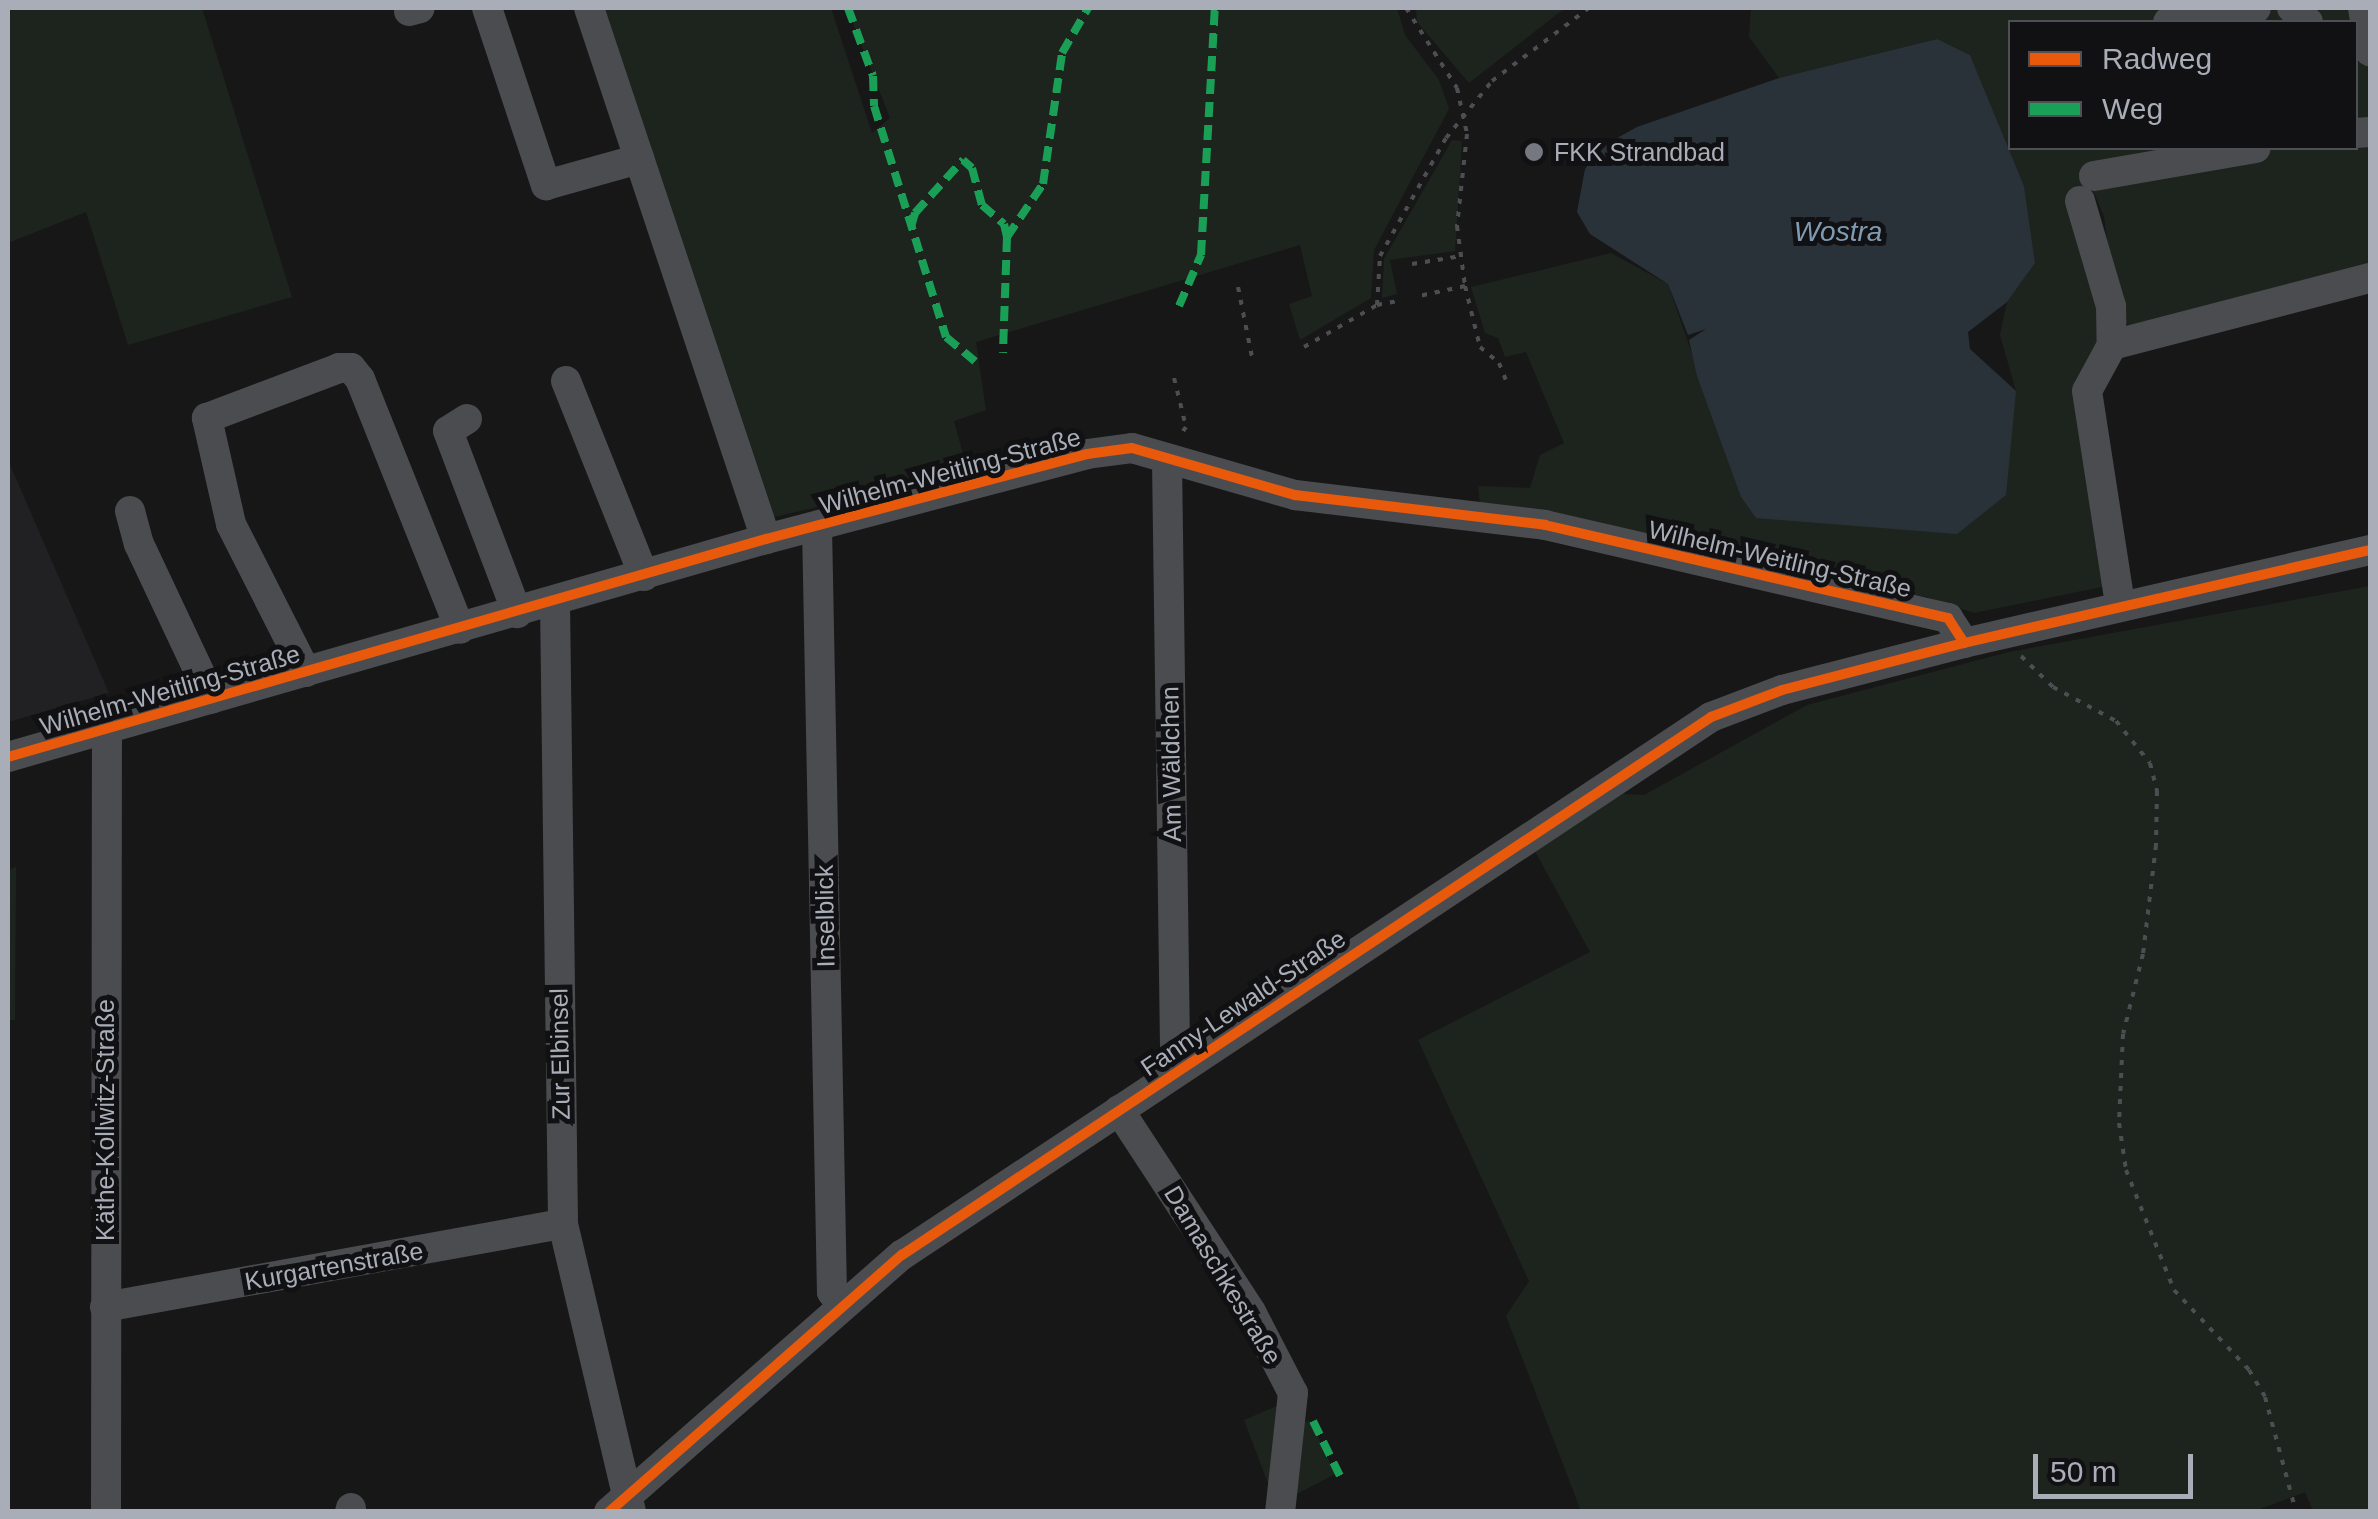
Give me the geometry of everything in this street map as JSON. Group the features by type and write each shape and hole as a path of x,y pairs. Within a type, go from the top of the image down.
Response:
{"street":[{"path":"487,8 546,186 639,160"},
{"path":"589,8 766,539"},
{"path":"2181,20 2256,8"},
{"path":"2363,8 2370,51"},
{"path":"2120,604 2087,391 2112,344 2111,306 2087,189 2248,150"},
{"path":"2112,344 2370,278"},
{"path":"306,672 231,524 206,426 210,412 339,368 351,368 360,380 460,629"},
{"path":"566,380 644,576"},
{"path":"467,419 448,431 517,613"},
{"name":"Wilhelm-Weitling-Straße","path":"8,758 766,539 1087,454 1132,448 1295,495 1545,526 1948,618 1964,644"},
{"name":"Am Wäldchen","path":"1167,460 1175,1048 1184,1067"},
{"path":"130,510 139,544 212,698"},
{"name":"Inselblick","path":"817,527 832,1292 840,1303"},
{"path":"1964,644 2120,604 2370,550"},
{"name":"Zur Elbinsel","path":"555,602 562,1224 621,1507"},
{"name":"Fanny-Lewald-Straße","path":"621,1507 840,1303 1119,1110 1711,717 1782,690 1964,644"},
{"name":"Käthe-Kollwitz-Straße","path":"106,1512 107,728"},
{"name":"Damaschkestraße","path":"1119,1110 1251,1312 1293,1393 1280,1512"},
{"name":"Kurgartenstraße","path":"104,1307 562,1224"}],"path":[{"path":"1406,8 1457,88 1466,114 1457,226 1461,256 1480,347 1499,362 1506,380"},
{"path":"1377,306 1380,256 1426,170 1466,114 1492,80 1590,8"},
{"path":"1412,264 1461,256"},
{"path":"1419,296 1466,286"},
{"path":"1238,287 1253,362"},
{"path":"1304,347 1377,306 1398,301"},
{"path":"1167,460 1186,426 1174,378"},
{"path":"2000,635 2053,687 2116,720 2150,763 2156,845 2144,954 2123,1034 2119,1123 2126,1170 2174,1290 2250,1370 2266,1397 2296,1512"}],"shaded area":[{"path":"8,8 202,8 292,297 128,345 86,212 8,243"},
{"path":"593,8 831,8 872,133 890,118 847,8 1397,8 1405,35 1439,80 1449,109 1374,250 1371,298 1300,340 1289,304 1312,296 1300,245 976,342 986,410 954,421 968,472 766,519"},
{"path":"1416,8 1565,8 1469,83 1417,22"},
{"path":"1751,8 2370,8 2370,267 2135,329 2117,317 2104,216 2094,193 2104,342 2076,386 2106,586 1974,613 1927,597 1835,584 1480,504 1478,486 1530,488 1540,455 1564,443 1526,352 1505,357 1498,338 1485,333 1471,287 1611,253 1668,284 1741,497 1756,518 2016,391 2000,335 2007,302 2035,263 2024,186 2009,150 2358,150 2358,20 2008,20 2008,147 1970,55 1937,39 1779,78 1749,37"},
{"path":"1452,140 1462,141 1455,251 1390,260 1397,294 1382,298 1384,259"},
{"path":"8,460 109,693 8,722"},
{"path":"2370,586 2370,1511 2313,1511 2305,1492 2252,1512 1581,1511 1506,1316 1529,1281 1418,1040 1590,952 1535,851 1623,794 1644,795 1807,705 2009,652"},
{"path":"16,867 15,1020 8,1020 8,870"},
{"path":"1284,1403 1269,1486 1244,1420"},
{"path":"1311,1421 1335,1474 1295,1495 1297,1423"}],"water":[{"name":"Wostra","path":"1937,39 1970,55 2024,186 2035,263 2007,302 1968,332 1970,349 2016,391 2006,495 1957,534 1756,518 1741,497 1697,376 1689,340 1706,329 1688,335 1668,284 1590,234 1577,212 1585,169 1601,147 1637,127 1779,78"}],"marked path":[{"path":"848,8 873,76 874,106 946,337 975,361"},
{"path":"1007,237 1043,184 1062,53 1088,8"},
{"path":"1179,306 1201,255 1215,8"},
{"path":"911,227 915,213 963,160 972,168 982,205 1004,224 1007,237 1003,353"},
{"path":"1313,1421 1341,1478"}],"cycle path":[{"path":"8,757 766,539 1087,454 1132,448 1295,495 1545,525 1948,618 1964,643"},
{"path":"609,1512 902,1255 1711,717 1782,690 1964,643 2370,550"}],"place":[{"name":"FKK Strandbad","path":"1534,152"}]}
